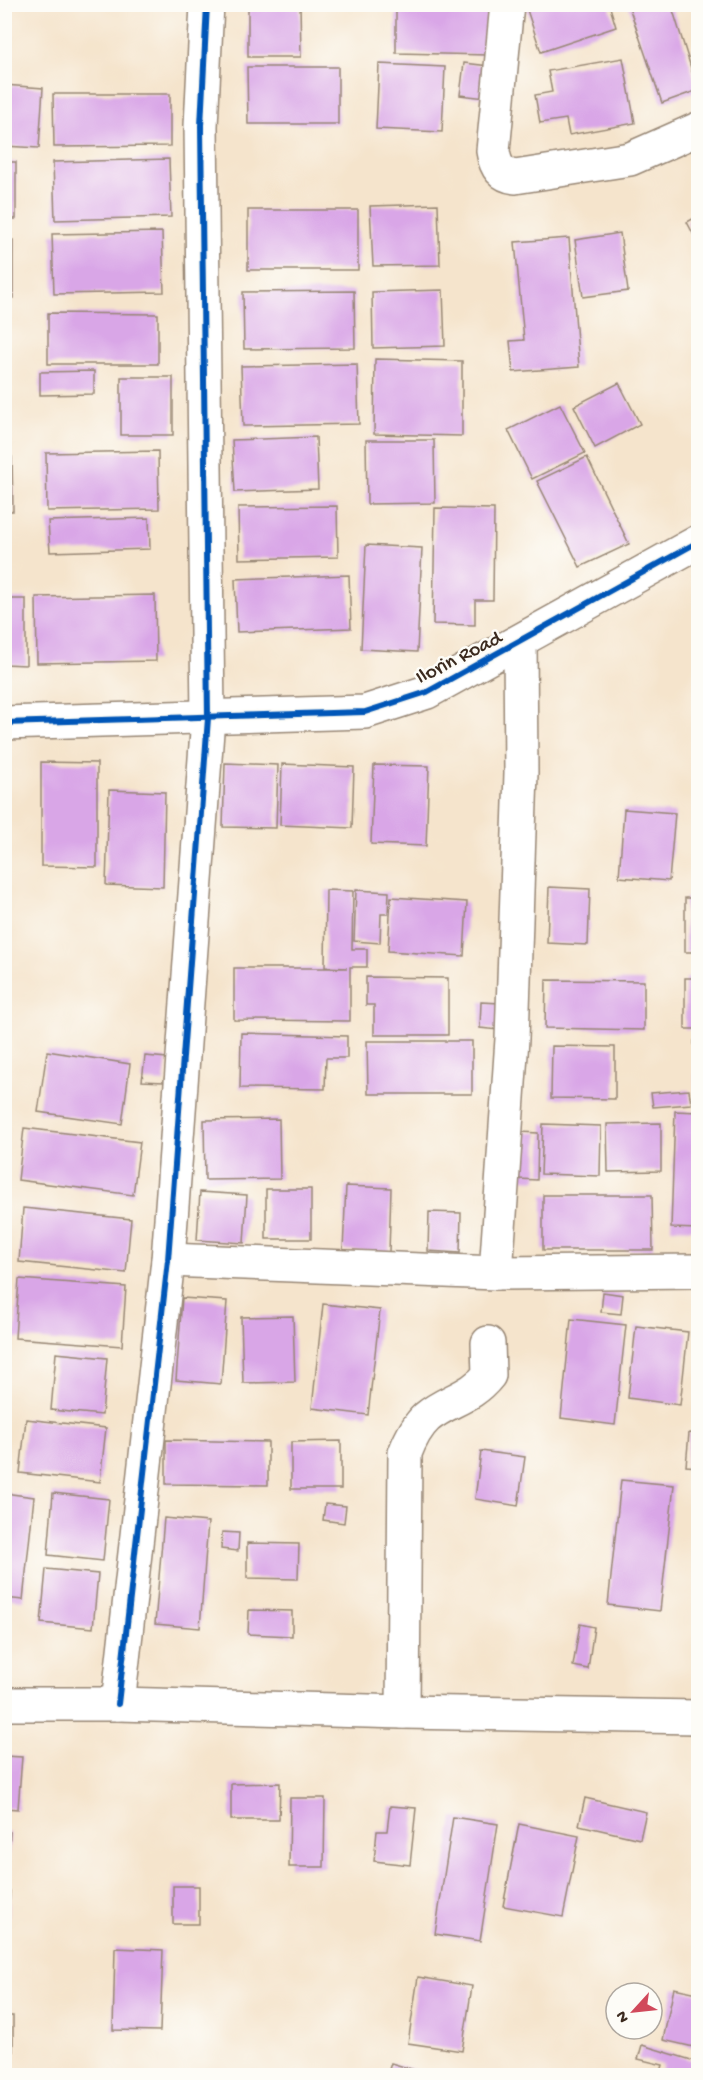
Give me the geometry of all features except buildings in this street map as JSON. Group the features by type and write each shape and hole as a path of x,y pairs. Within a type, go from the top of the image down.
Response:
{"street":[{"path":"118,1704 168,1260 208,718 201,138 207,4"},
{"path":"507,4 493,151 494,161 507,176 515,177 630,159 699,129"},
{"name":"Ilorin Road","path":"4,723 365,712 427,692 699,542"},
{"path":"496,1272 512,1039 521,773 520,642"},
{"path":"168,1260 496,1272 699,1271"},
{"path":"403,1712 405,1453 414,1432 427,1417 480,1386 489,1376 488,1343"},
{"path":"4,1704 118,1704 699,1717"}],"cycle path":[{"path":"118,1704 168,1260 208,718 201,126 207,4"},
{"path":"4,723 365,712 427,692 698,542"}]}
